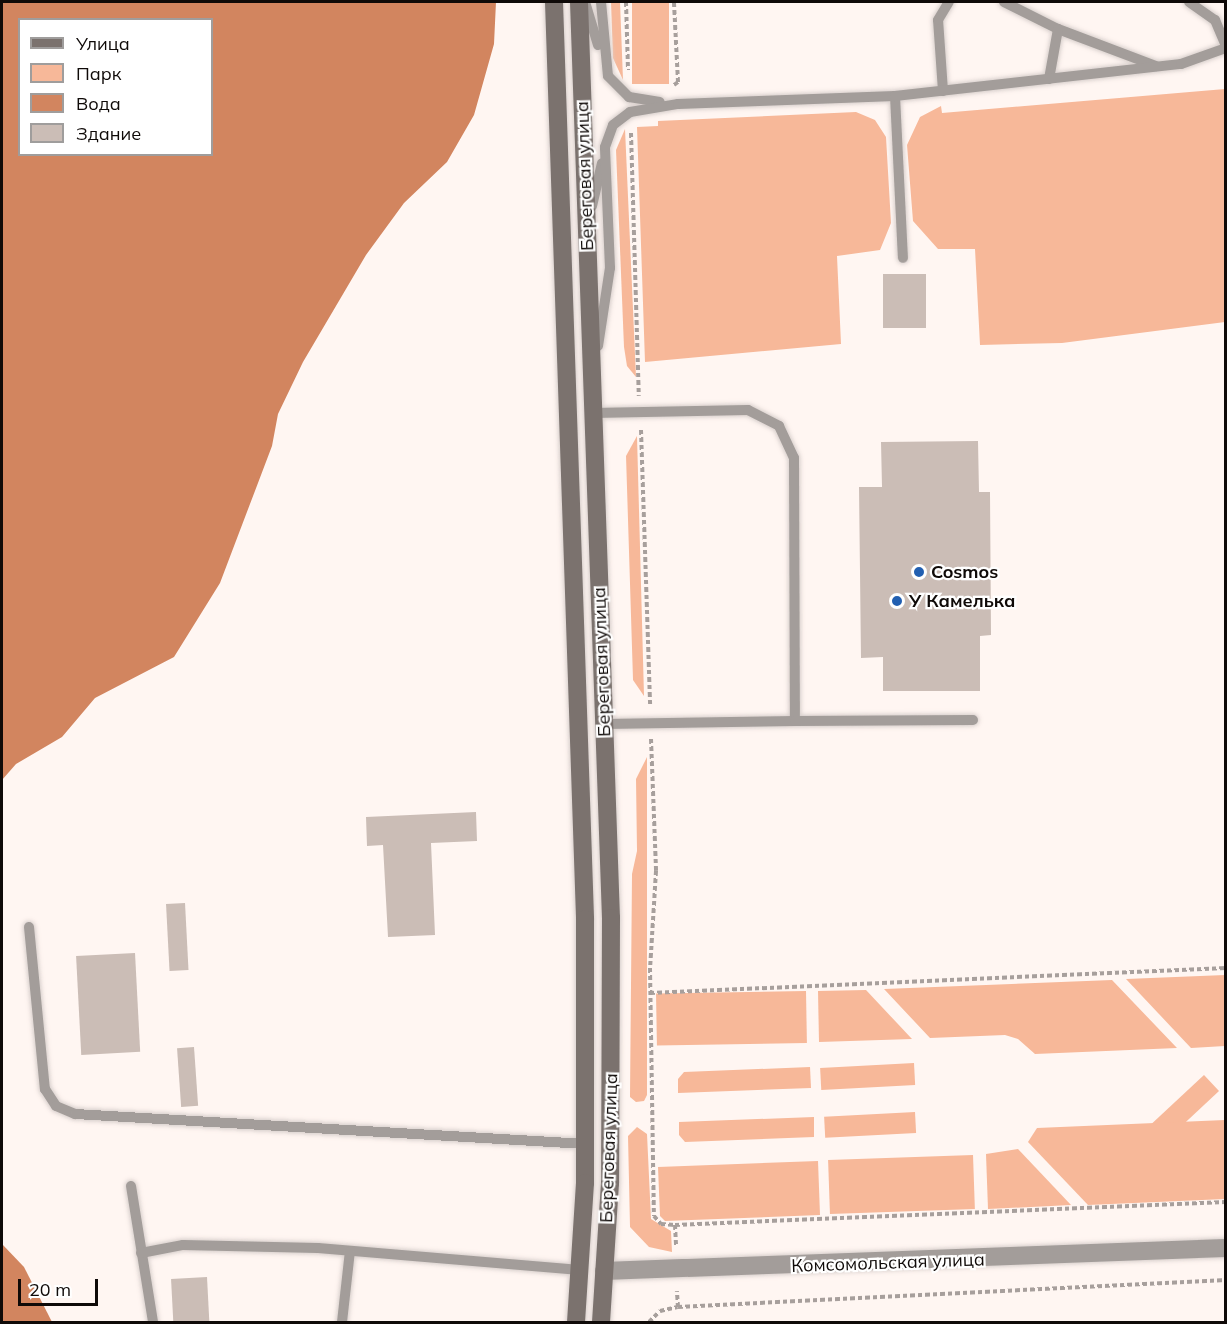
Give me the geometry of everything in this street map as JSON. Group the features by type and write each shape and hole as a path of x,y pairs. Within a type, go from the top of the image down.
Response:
{"main road":[{"name":"Береговая улица","path":"554,2 585,907 586,1144 576,1323"},
{"name":"Береговая улица","path":"579,2 612,1023 601,1323"},
{"path":"580,1270 604,1271"}],"street":[{"name":"Комсомольская улица","path":"604,1271 677,1271 1226,1248"},
{"name":"Комсомольская улица","path":"1171,1251 1226,1254"}],"lane":[{"path":"585,2 605,68 623,93 650,104 895,96 1181,64 1226,47 1215,20 1189,2"},
{"path":"601,2 605,68"},
{"path":"943,91 938,20 949,2"},
{"path":"1005,2 1058,29 1159,67"},
{"path":"1048,79 1058,29"},
{"path":"895,96 903,258"},
{"path":"587,230 607,138 624,115 650,104"},
{"path":"592,382 610,268 607,138"},
{"path":"593,413 748,410 766,415 789,441 794,458 795,721"},
{"path":"604,724 974,720"},
{"path":"29,927 45,1089 56,1106 75,1114 586,1144"},
{"path":"131,1186 153,1323"},
{"path":"141,1253 183,1245 350,1251 580,1270"},
{"path":"342,1323 350,1251"}],"path":[{"path":"626,2 629,80"},
{"path":"674,2 678,82 649,86 651,122 636,123 630,130 656,871 650,993 654,1216 661,1224 675,1225 1226,1202"},
{"path":"650,993 1226,968"},
{"path":"675,1225 678,1307"},
{"path":"649,1323 660,1311 678,1307 1226,1280"}],"green space":[{"path":"611,2 620,2 623,80 613,58"},
{"path":"632,2 669,2 669,84 632,84"},
{"path":"1225,89 1225,322 1062,343 980,345 975,249 938,249 913,221 907,145 920,117 941,106 942,113"},
{"path":"856,112 875,120 886,137 891,223 880,250 837,256 841,344 645,362 637,127 658,126 658,121"},
{"path":"625,129 636,377 627,366 624,347 616,150"},
{"path":"637,436 644,696 633,680 626,456"},
{"path":"647,757 647,1095 644,1101 636,1102 630,1097 632,874 637,851 636,779"},
{"path":"1225,975 1225,1046 1191,1048 1126,979"},
{"path":"1112,980 1177,1048 1035,1054 1018,1039 1005,1035 930,1038 884,989"},
{"path":"866,990 912,1039 819,1042 818,991"},
{"path":"806,991 807,1043 657,1046 656,994"},
{"path":"914,1063 915,1085 821,1090 820,1068"},
{"path":"810,1067 811,1088 678,1093 678,1079 684,1072"},
{"path":"1204,1075 1219,1091 1112,1191 1097,1175"},
{"path":"915,1112 916,1133 825,1138 824,1117"},
{"path":"814,1117 814,1137 685,1142 679,1135 679,1122"},
{"path":"1225,1120 1225,1199 1088,1205 1028,1142 1037,1128"},
{"path":"637,1127 647,1134 651,1219 671,1231 672,1252 649,1247 630,1227 628,1136"},
{"path":"1018,1149 1071,1205 988,1209 986,1154"},
{"path":"973,1155 975,1209 830,1214 828,1160"},
{"path":"818,1161 820,1215 665,1221 660,1216 658,1167"}],"water":[{"path":"2,2 496,2 494,44 474,115 447,162 404,203 366,255 303,362 278,414 272,446 220,583 174,657 95,698 62,737 16,764 2,780"},
{"path":"2,1244 24,1267 52,1322 2,1322"}],"building":[{"path":"883,274 926,274 926,328 883,328"},
{"name":"Cosmos","path":"978,441 979,492 990,492 991,635 980,636 980,691 883,691 883,657 861,658 859,487 882,487 881,442"},
{"path":"476,812 477,841 431,843 435,935 388,937 383,845 367,846 366,817"},
{"path":"185,903 189,970 170,971 166,904"},
{"path":"135,953 140,1052 81,1055 76,956"},
{"path":"194,1047 198,1106 181,1107 177,1048"},
{"path":"207,1277 209,1322 173,1322 171,1279"}],"place":[{"name":"Cosmos","path":"919,572"},
{"name":"У Камелька","path":"897,601"}]}
